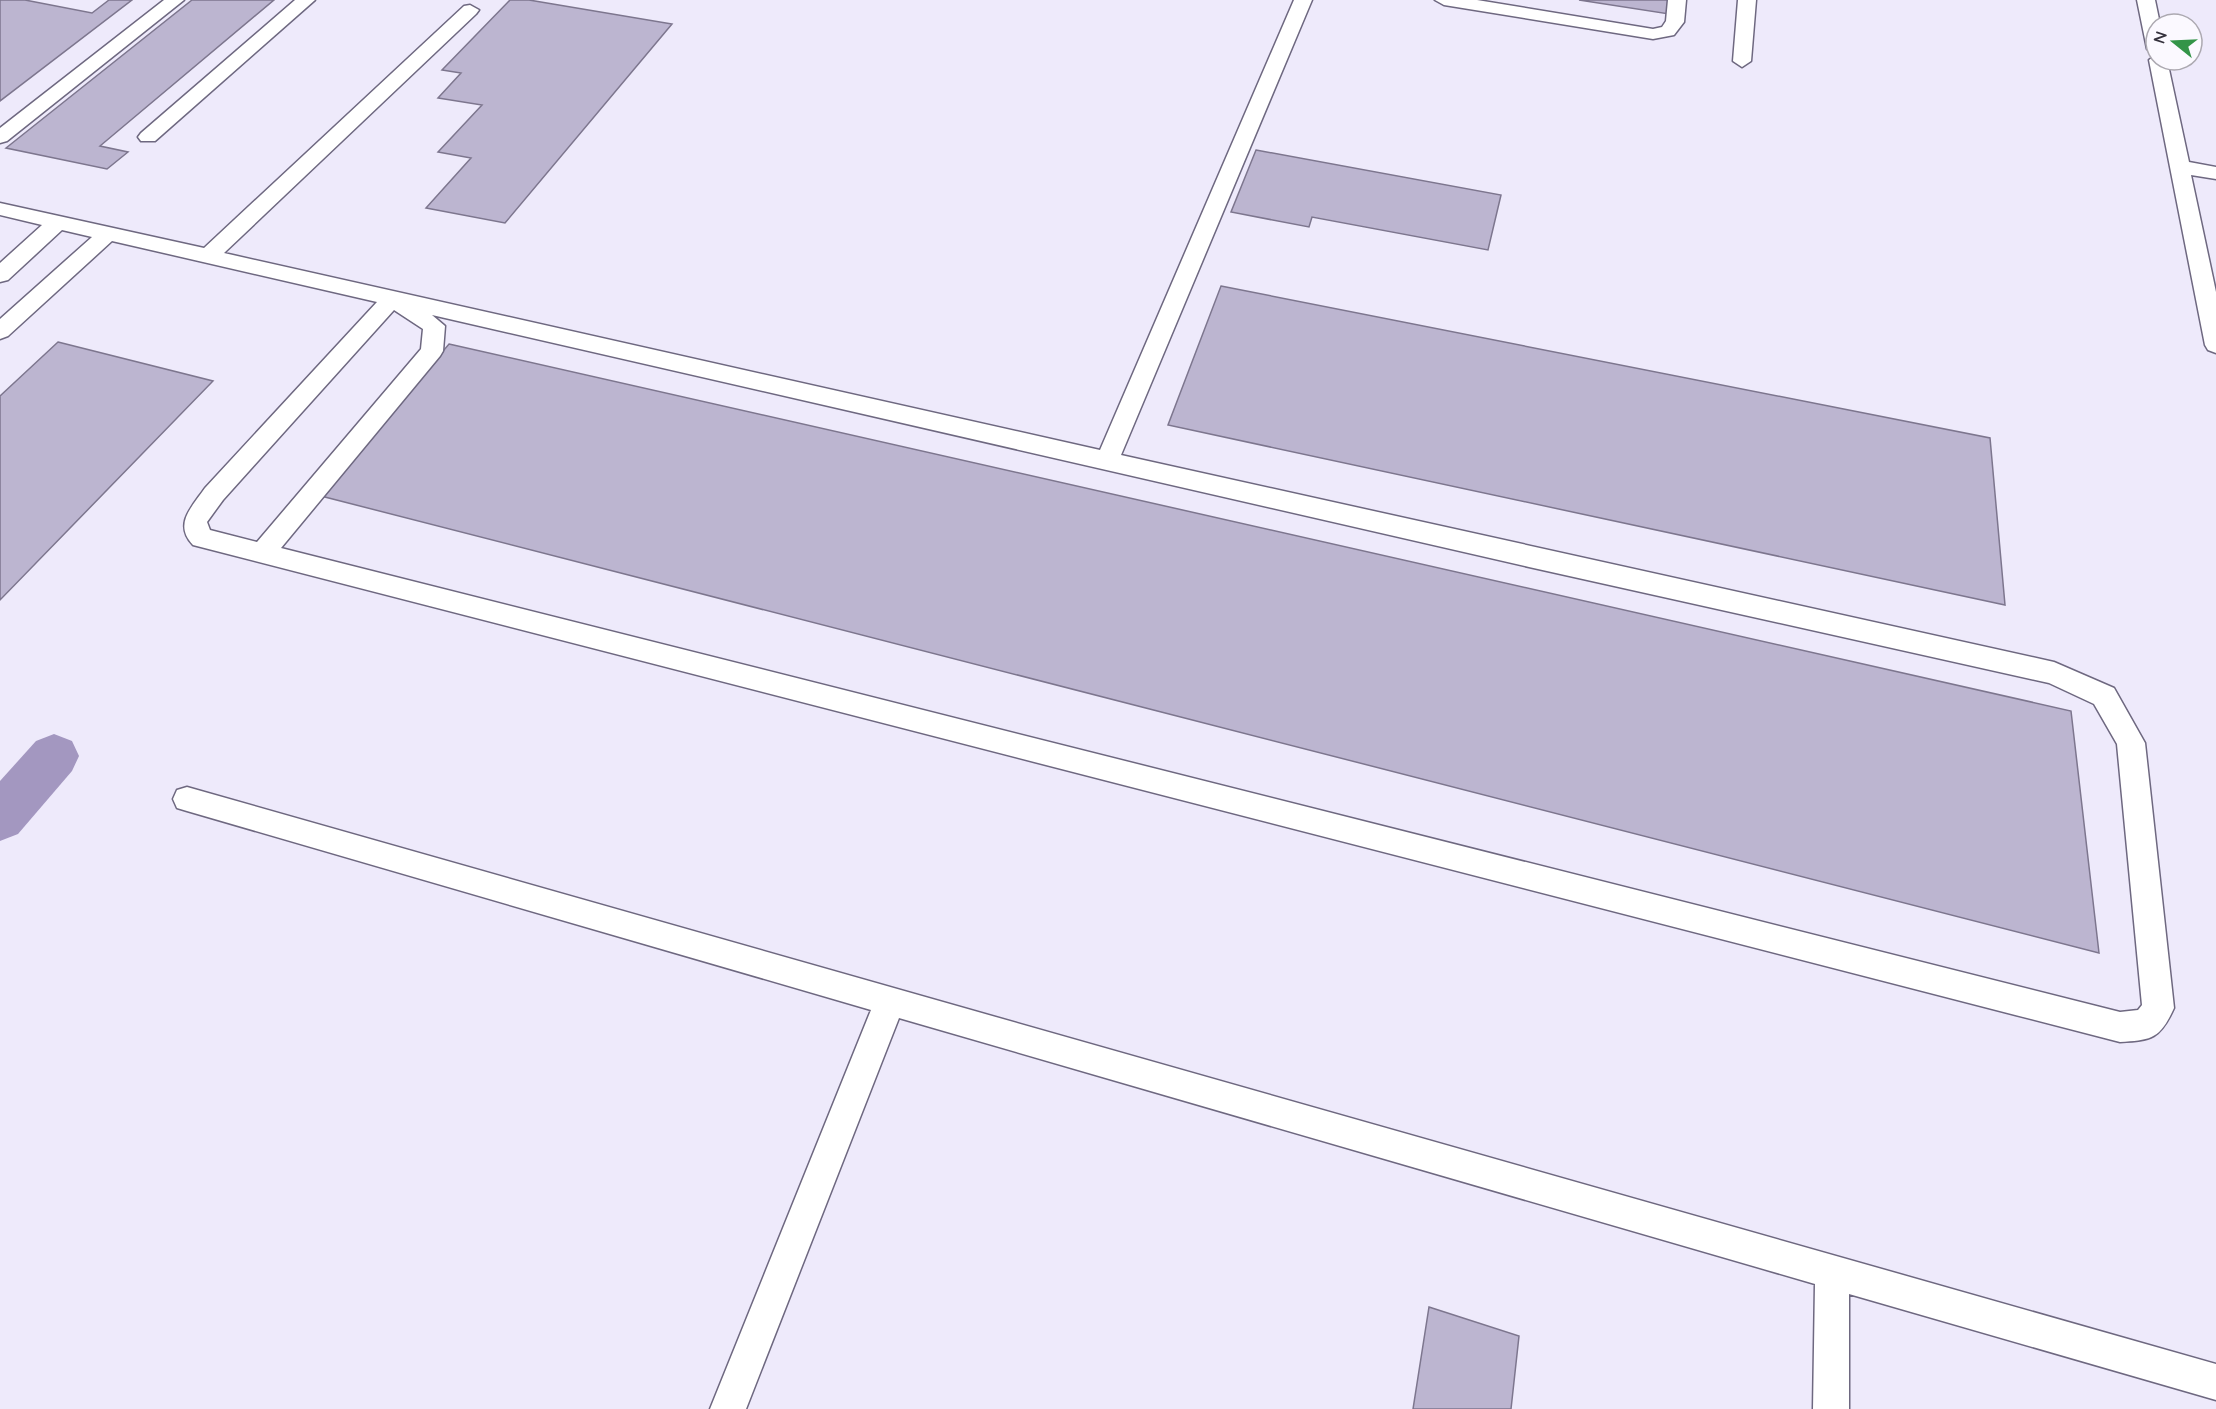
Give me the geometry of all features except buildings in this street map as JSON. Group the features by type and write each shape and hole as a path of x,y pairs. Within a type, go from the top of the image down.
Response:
{"lane":[{"path":"0,137 175,0"},
{"path":"148,137 306,0"},
{"path":"1107,461 1303,0"},
{"path":"1443,0 1653,34 1668,32 1675,22 1677,0"},
{"path":"1742,61 1747,0"},
{"path":"207,257 470,10"},
{"path":"2160,72 2216,345"},
{"path":"2180,167 2216,173"},
{"path":"0,209 1107,461 2054,673 2104,696 2131,743 2158,1008 2147,1025 2120,1027 202,538 195,531 195,521 214,494 392,299"},
{"path":"0,274 58,222"},
{"path":"0,332 107,234"},
{"path":"263,553 432,351 435,337 434,326 392,299"},
{"path":"187,799 2216,1382"},
{"path":"728,1409 890,1000"},
{"path":"1831,1409 1832,1271"}],"waterway":[{"path":"0,818 54,756"}]}
